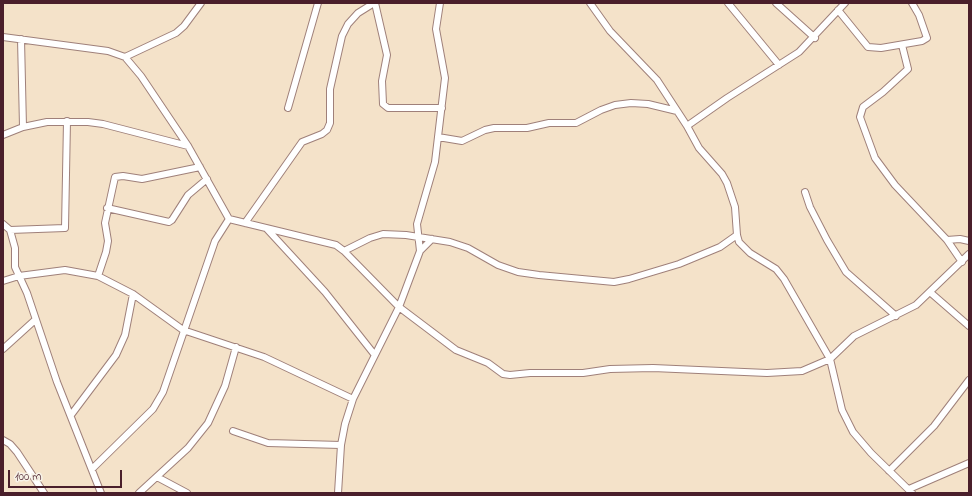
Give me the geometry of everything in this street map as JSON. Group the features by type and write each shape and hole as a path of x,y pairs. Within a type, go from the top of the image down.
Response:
{"street":[{"path":"125,57 176,33 184,26 201,3"},
{"path":"288,108 318,3"},
{"path":"245,223 302,142 322,134 327,130 330,123 330,89 342,36 353,18 374,3 387,55 382,81 383,104 388,108 442,108"},
{"path":"420,251 417,224 435,162 445,78 436,29 440,3"},
{"path":"590,3 610,31 657,80 687,126 699,148 722,174 727,183 735,207 737,235 744,248 768,263 784,279 830,359 842,410 847,421 861,442 910,491 969,463"},
{"path":"728,3 779,65"},
{"path":"776,3 814,38"},
{"path":"687,126 727,98 799,52 814,38 840,6 868,47 881,48 922,41 927,38 919,15 912,3"},
{"path":"3,37 108,51 125,57 141,76 188,146 229,219 328,242 344,251 399,306 456,350 488,363 503,374 510,376 530,373 584,373 610,369 652,368 767,373 802,371 830,359 854,336 916,305 969,254"},
{"path":"22,39 23,127"},
{"path":"902,45 908,69 883,92 863,107 860,117 875,158 895,185 947,240 962,262"},
{"path":"438,137 462,141 485,130 494,128 527,128 549,123 576,123 615,105 648,104 677,111"},
{"path":"3,135 23,127 47,122 67,121 103,124 188,146"},
{"path":"10,230 66,228 67,121"},
{"path":"98,276 108,241 105,223 107,208 115,177 123,176 142,179 200,167"},
{"path":"107,208 169,222 188,195 207,179"},
{"path":"805,192 810,207 846,272 896,316"},
{"path":"92,470 153,409 168,380 183,330 215,241 229,219"},
{"path":"3,224 10,230 15,248 14,265 27,293 35,320 101,493"},
{"path":"406,235 417,224"},
{"path":"267,229 325,292 374,354"},
{"path":"344,251 370,238 383,234 419,236 450,242 468,248 498,265 518,272 539,276 614,282 686,262 720,247 737,235"},
{"path":"338,493 341,445 345,424 354,398 374,354 399,306 420,251 432,239"},
{"path":"947,240 960,239 969,241"},
{"path":"3,281 19,276 65,270 98,276 133,294 183,330 236,347 354,398"},
{"path":"931,292 969,326"},
{"path":"71,415 116,355 126,335 133,294"},
{"path":"3,349 35,320"},
{"path":"139,493 158,477 199,436 208,423 225,386 236,347"},
{"path":"889,471 934,426 969,380"},
{"path":"233,431 268,443 341,445"},
{"path":"3,440 10,444 17,452 44,493"},
{"path":"158,477 187,493"}]}
